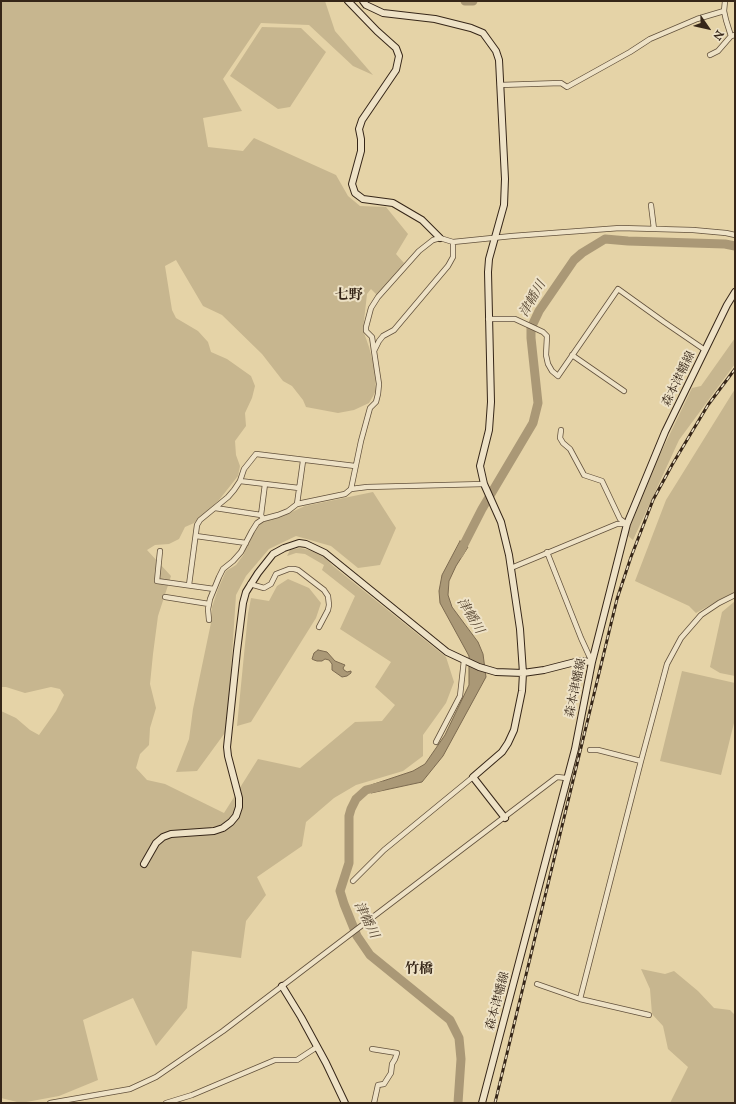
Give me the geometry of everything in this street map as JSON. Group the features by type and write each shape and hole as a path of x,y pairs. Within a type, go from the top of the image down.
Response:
{"street":[{"path":"348,1 396,48 399,56 396,70 362,120 359,129 361,151 352,184 355,193 363,199 393,203 422,220 440,238 453,242 620,228 726,233 735,235"},
{"path":"353,881 384,850 502,752 514,730 522,691 523,673 520,629 511,568 501,522 484,484 480,466 489,430 491,402 488,319 489,259 504,205 505,179 500,85 496,51 483,33 470,28 434,19 383,13 366,5 363,1"},
{"path":"710,55 718,50 733,35 726,20 724,11 725,1"},
{"path":"500,85 561,83 567,87 650,40 697,19 724,11"},
{"path":"651,205 654,229"},
{"path":"351,489 355,466 370,408 376,402 378,394 372,337 366,332 371,308 378,297 419,251 433,240 440,238"},
{"path":"374,351 383,336 394,330 448,266 453,258 453,242"},
{"path":"488,319 511,318 521,321 543,332 547,336 546,355 548,364 552,371 558,376 618,289 705,350"},
{"name":"森本津幡線","path":"482,1103 566,778 575,749 592,662 626,524 665,432 735,292"},
{"path":"572,355 624,391"},
{"path":"561,430 560,438 570,449 584,475 602,481 620,519 626,524"},
{"path":"189,585 196,536 200,520 228,497 240,480 244,469 256,454 303,461 310,460 355,466"},
{"path":"296,504 303,461"},
{"path":"240,480 299,488"},
{"path":"209,620 209,604 223,569 241,552 252,531 262,517 265,484"},
{"path":"215,508 262,517 278,515 288,511 296,504 345,494 351,489 367,487 484,484"},
{"path":"511,568 617,524 626,524"},
{"path":"196,536 246,543"},
{"path":"144,864 156,843 163,837 171,834 214,831 223,828 233,819 239,807 239,798 227,747 243,603 250,584 273,554 284,548 299,543 306,544 325,553 447,652 496,672 523,673 544,670 579,661 592,662 547,552"},
{"path":"160,551 157,581 214,589"},
{"path":"250,584 264,588 271,584 276,574 289,569 298,570 324,590 328,596 328,610 319,627"},
{"path":"580,999 667,664 681,638 701,615 719,603 735,595"},
{"path":"165,597 209,604"},
{"path":"436,742 460,696 464,660"},
{"path":"590,750 598,750 641,761"},
{"path":"472,777 505,818"},
{"path":"50,1103 130,1089 156,1077 224,1031 557,777 566,778"},
{"path":"537,984 580,999 650,1015"},
{"path":"282,986 301,1017 345,1103"},
{"path":"166,1103 198,1093 275,1060 297,1060 317,1047"},
{"path":"372,1049 397,1053 392,1064 391,1072 384,1084 378,1085 374,1103"}],"shaded area":[{"path":"1,1 325,1 335,31 373,75 353,66 309,25 261,23 223,79 242,111 203,118 208,147 243,151 254,138 336,175 348,196 360,206 386,207 408,234 396,254 404,263 377,295 371,289 367,294 363,330 374,366 376,391 369,403 354,410 338,413 306,407 303,400 292,386 283,381 262,354 222,315 203,306 176,260 165,266 172,310 176,318 198,331 208,342 211,352 227,359 251,376 255,386 252,398 245,413 246,426 235,441 236,455 240,466 238,476 219,500 194,523 185,527 179,539 169,544 155,545 147,550 171,576 158,616 153,654 150,684 156,708 150,728 149,745 140,754 136,768 147,780 165,784 224,813 258,759 300,768 355,722 382,721 395,705 375,687 391,662 340,629 355,596 322,570 324,565 305,554 296,553 287,556 290,550 300,548 323,555 333,566 446,657 454,682 446,703 423,735 423,756 403,771 356,785 334,798 306,822 302,846 257,877 266,895 246,921 241,958 192,951 187,1008 156,1046 133,998 83,1020 98,1080 59,1096 21,1103 1,1098 1,711 16,718 30,730 39,735 56,711 64,695 60,689 51,687 25,693 6,687 1,687"},
{"path":"262,27 301,28 326,52 290,107 278,109 230,76"},
{"path":"735,338 735,364 679,440 633,540 627,535 652,471 692,388 701,386"},
{"path":"735,389 735,589 734,592 696,613 689,606 635,581 666,500"},
{"path":"373,492 396,528 380,565 358,568 331,546 296,536 269,549 246,576 236,595 227,730 197,771 176,772 189,739 193,709 212,618 212,607 226,571 236,565 244,554 247,543 262,522 285,515 305,506"},
{"path":"460,541 468,547 456,566 449,581 448,595 452,607 478,642 483,654 486,677 443,756 422,782 371,793 371,785 413,771 425,764 445,735 469,685 469,656 440,603 439,591 442,575"},
{"path":"288,579 309,588 321,603 316,618 251,722 237,726 248,614 251,598 269,601 277,586"},
{"path":"735,601 735,676 720,673 710,667 722,612"},
{"path":"318,650 327,652 335,661 345,665 343,668 344,670 347,672 351,671 351,673 342,677 332,670 332,664 329,660 325,659 322,661 317,661 312,659 314,653"},
{"path":"682,671 735,683 735,719 721,775 660,761"},
{"path":"641,969 665,974 674,971 698,991 714,1008 730,1010 735,1015 735,1103 670,1103 688,1067 668,1049 663,1026 652,1014 650,989"}],"waterway":[{"path":"465,1 473,1"},
{"name":"津幡川","path":"459,554 482,509 533,423 538,403 531,328 539,311 574,260 582,253 605,239 725,244 735,246"},
{"name":"津幡川","path":"382,786 366,790 356,799 351,809 349,816 349,863 340,891 357,936 370,955 450,1020 459,1038 461,1059 458,1103"}],"railway":[{"path":"495,1103 617,599 653,500 708,405 735,369"}],"district":[{"name":"七野","path":"349,296"},
{"name":"竹橋","path":"419,970"}]}
